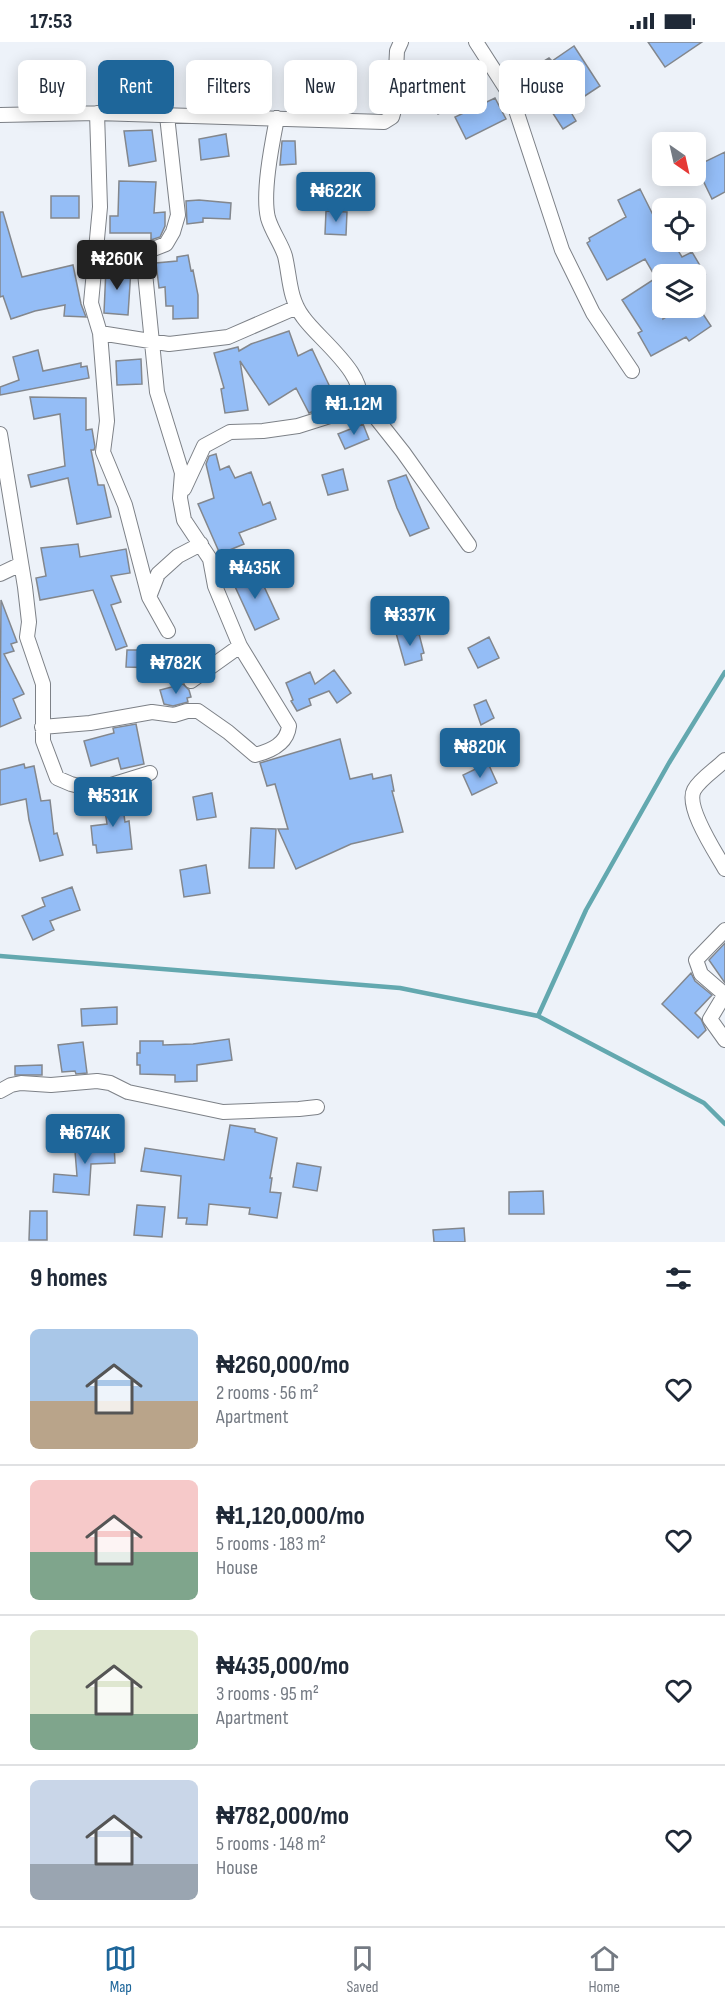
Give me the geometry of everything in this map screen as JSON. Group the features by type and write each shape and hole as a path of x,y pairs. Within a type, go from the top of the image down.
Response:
{"street":[{"path":"0,115 97,112 384,122 392,117 394,110 397,51 401,42"},
{"path":"476,42 512,98 567,261 592,314 632,371"},
{"path":"97,112 100,207 91,303 100,333 107,421 103,452 125,505 149,597 168,631"},
{"path":"94,257 143,253 166,244 173,232 178,215 167,116"},
{"path":"277,118 270,152 268,220 285,258 289,285 297,307 302,317 335,350 348,368 358,387 361,399 403,452 469,545"},
{"path":"42,727 90,723 152,712 174,715 187,711 198,711 255,755 269,752 288,734 289,726 240,646 215,586 210,559 184,520 180,498 182,473 157,392 143,253"},
{"path":"100,333 169,344 228,337 297,307"},
{"path":"180,498 204,446 230,432 263,431 298,426 358,407 361,399"},
{"path":"0,434 29,622 27,636 43,684 43,741 57,778 94,790 150,773"},
{"path":"149,597 158,574 178,556 201,544"},
{"path":"0,574 21,564"},
{"path":"191,681 240,646"},
{"path":"725,760 694,790 692,798 697,818 725,869"},
{"path":"725,930 696,960 701,974 723,993 710,1022 725,1040"},
{"path":"0,1091 21,1083 51,1085 97,1081 110,1083 129,1092 223,1112 317,1107"}],"building":[{"path":"648,42 702,42 665,67"},
{"path":"574,46 583,60 553,60"},
{"path":"585,63 600,86 585,96"},
{"path":"495,98 499,106 499,114 503,114 506,119 466,139 455,117 461,114 487,114 487,102"},
{"path":"553,114 572,114 576,121 563,129"},
{"path":"152,130 156,161 129,166 124,131"},
{"path":"226,134 229,156 201,160 199,139"},
{"path":"282,141 295,141 296,164 280,165"},
{"path":"725,152 725,192 712,199 706,186 706,161"},
{"path":"119,181 156,182 154,213 165,212 165,226 160,237 151,240 151,233 110,233 110,216 118,216"},
{"path":"640,189 652,213 652,252 679,252 682,257 692,252 699,264 652,264 652,271 645,259 607,280 587,243 590,241 589,238 626,217 618,200"},
{"path":"51,196 79,196 79,218 51,218"},
{"path":"186,201 231,203 230,219 203,218 203,222 187,224"},
{"path":"326,211 347,212 346,235 325,234"},
{"path":"0,212 3,212 22,277 73,265 86,317 64,316 65,305 11,319 3,296 0,297"},
{"path":"188,255 198,295 198,318 173,319 173,306 166,306 165,287 159,288 156,263 177,261 177,257"},
{"path":"106,268 131,269 128,315 104,313"},
{"path":"652,281 652,318 706,318 711,326 689,341 686,337 651,356 638,333 642,331 622,300"},
{"path":"289,331 298,356 312,349 337,402 309,413 296,388 269,405 240,361 248,410 225,413 221,389 224,388 214,353 238,347 239,351 251,344"},
{"path":"38,350 43,371 81,363 81,367 87,366 89,378 0,395 0,387 19,380 13,357"},
{"path":"141,359 142,384 117,385 116,361"},
{"path":"30,397 86,398 86,430 92,429 95,447 91,450 98,485 104,485 111,517 77,524 68,478 31,487 28,475 65,466 60,414 34,419"},
{"path":"363,424 369,439 345,449 338,434"},
{"path":"216,454 220,470 229,466 235,478 251,472 263,505 270,502 276,519 239,533 244,544 220,554 198,504 214,498 206,464 209,456"},
{"path":"343,469 348,490 328,495 322,475"},
{"path":"406,475 429,528 410,536 388,481"},
{"path":"78,544 80,557 126,549 130,573 111,576 121,602 111,605 127,646 116,650 93,590 40,600 36,578 46,576 41,548"},
{"path":"256,569 279,619 255,630 232,580"},
{"path":"1,600 17,642 11,644 14,651 4,654 24,694 13,699 21,718 0,727"},
{"path":"411,629 413,636 419,634 424,653 421,654 422,660 405,665 396,633"},
{"path":"489,637 499,658 478,668 468,648"},
{"path":"127,650 159,650 159,668 126,667"},
{"path":"334,670 351,693 337,703 329,691 309,699 311,705 297,711 291,701 293,700 286,683 310,672 315,684"},
{"path":"183,684 189,690 191,697 187,698 188,702 173,706 164,704 160,690"},
{"path":"486,700 494,718 481,725 474,705"},
{"path":"136,724 144,764 121,769 118,758 91,766 84,741 114,733 113,728"},
{"path":"340,739 350,779 372,774 373,779 391,775 394,791 392,791 403,832 351,844 296,869 278,829 288,829 275,784 267,786 260,763"},
{"path":"488,763 497,783 472,795 463,775"},
{"path":"24,764 25,768 34,766 41,801 50,800 54,834 57,833 63,855 40,861 26,799 0,805 0,770"},
{"path":"212,793 216,817 197,820 193,797"},
{"path":"121,794 125,822 129,821 132,849 97,853 96,845 93,845 91,826 107,824 103,797"},
{"path":"251,828 276,829 274,868 249,868"},
{"path":"206,865 210,893 184,897 180,870"},
{"path":"72,887 80,910 50,921 54,930 33,940 22,916 45,906 42,898"},
{"path":"725,943 725,983 709,960"},
{"path":"691,973 695,981 712,995 695,1013 706,1030 698,1038 662,1004"},
{"path":"117,1007 117,1024 82,1026 81,1009"},
{"path":"229,1039 232,1060 197,1065 197,1081 175,1082 175,1075 140,1074 137,1053 140,1053 140,1041 163,1041 163,1045"},
{"path":"83,1042 87,1073 62,1072 58,1045"},
{"path":"42,1065 42,1075 15,1075 15,1066"},
{"path":"230,1125 255,1129 255,1132 277,1138 270,1192 281,1193 277,1218 249,1214 250,1208 209,1204 207,1225 186,1224 187,1218 178,1218 181,1176 141,1171 145,1148 224,1160"},
{"path":"110,1137 110,1144 114,1143 115,1163 91,1164 89,1195 53,1192 54,1174 77,1176 74,1139"},
{"path":"297,1163 321,1167 317,1191 293,1187"},
{"path":"543,1191 544,1214 509,1214 509,1192"},
{"path":"137,1205 165,1207 162,1237 134,1235"},
{"path":"30,1211 47,1211 47,1240 29,1240"},
{"path":"464,1228 465,1242 434,1242 433,1230"}],"waterway":[{"path":"538,1016 586,910 669,763 725,672"},
{"path":"0,956 400,988 538,1016 704,1103 725,1124"}]}
